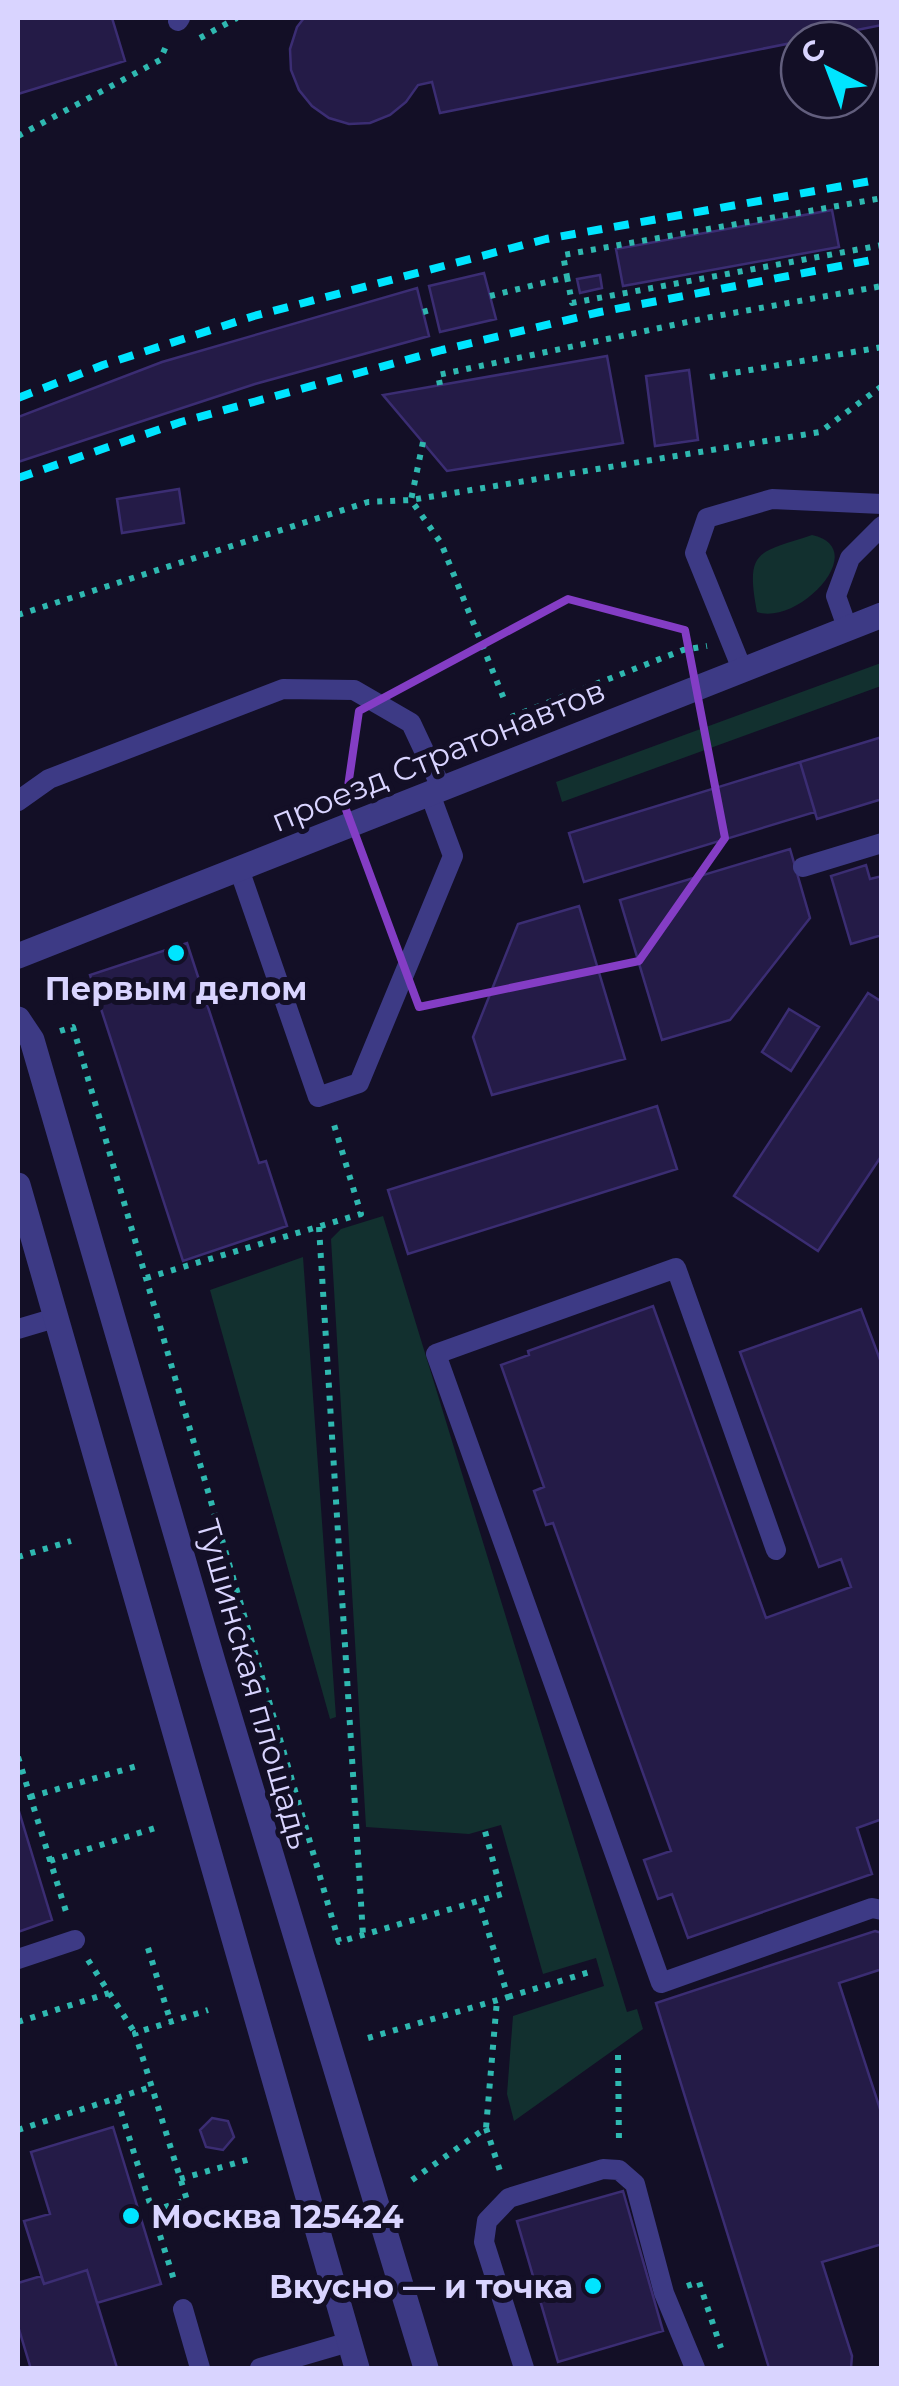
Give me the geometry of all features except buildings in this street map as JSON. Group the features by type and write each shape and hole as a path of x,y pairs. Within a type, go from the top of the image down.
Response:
{"street":[{"name":"проезд Стратонавтов","path":"18,956 882,615"},
{"name":"Тушинская площадь","path":"18,1019 32,1040 214,1665 426,2368"},
{"path":"18,1185 357,2368"}],"lane":[{"path":"742,669 695,552 707,518 772,499 882,504"},
{"path":"847,627 836,596 850,558 882,526"},
{"path":"18,801 49,779 283,688 354,690 411,723 436,791 452,856 359,1083 318,1097 239,869"},
{"path":"804,867 882,843"},
{"path":"776,1550 676,1268 436,1354 661,1983 872,1908 882,1910"},
{"path":"18,1329 55,1318"},
{"path":"18,1959 75,1940"},
{"path":"524,2368 484,2242 487,2221 509,2198 603,2169 619,2170 635,2184 664,2294 695,2368"},
{"path":"183,2309 200,2368"},
{"path":"260,2368 349,2342"}],"path":[{"path":"18,136 160,60 179,19"},
{"path":"882,198 562,256 572,302 882,246"},
{"path":"490,296 567,277"},
{"path":"440,385 438,375 692,320 882,286"},
{"path":"423,312 434,309"},
{"path":"710,377 882,347"},
{"path":"18,615 368,502 411,500 820,432 882,386"},
{"path":"423,442 411,500 441,543 506,704"},
{"path":"511,717 684,650 730,642"},
{"path":"60,1030 73,1027 338,1942 502,1894 483,1824"},
{"path":"146,1278 361,1214 325,1094"},
{"path":"318,1227 362,1935"},
{"path":"18,1557 71,1541"},
{"path":"18,1756 75,1940 134,2034 187,2200 152,2211"},
{"path":"30,1797 136,1766"},
{"path":"50,1860 155,1828"},
{"path":"478,1901 508,1997"},
{"path":"148,1948 171,2022"},
{"path":"368,2038 592,1970"},
{"path":"18,2022 109,1994"},
{"path":"497,2000 486,2128 509,2198"},
{"path":"134,2034 208,2010"},
{"path":"618,2055 619,2170"},
{"path":"18,2130 150,2088"},
{"path":"117,2098 183,2309"},
{"path":"412,2180 486,2128"},
{"path":"180,2179 250,2159"}],"highlighted area":[{"path":"568,599 685,630 725,838 639,961 419,1007 345,807 359,711"}],"green space":[{"path":"812,535 829,543 835,554 823,584 792,608 757,612 753,576 760,557"},
{"path":"881,663 881,686 562,802 556,782"},
{"path":"383,1216 627,2012 637,2009 643,2029 514,2121 507,2094 513,2016 604,1986 596,1958 543,1974 501,1825 469,1834 366,1827 331,1239 341,1229"},
{"path":"303,1257 336,1717 330,1719 210,1290"}],"railway":[{"path":"18,398 103,365 254,316 546,239 882,179"},
{"path":"18,478 181,422 442,350 600,312 882,258"}],"place":[{"name":"Первым делом","path":"176,953"},
{"name":"Москва 125424","path":"131,2216"},
{"name":"Вкусно — и точка","path":"593,2286"}]}
